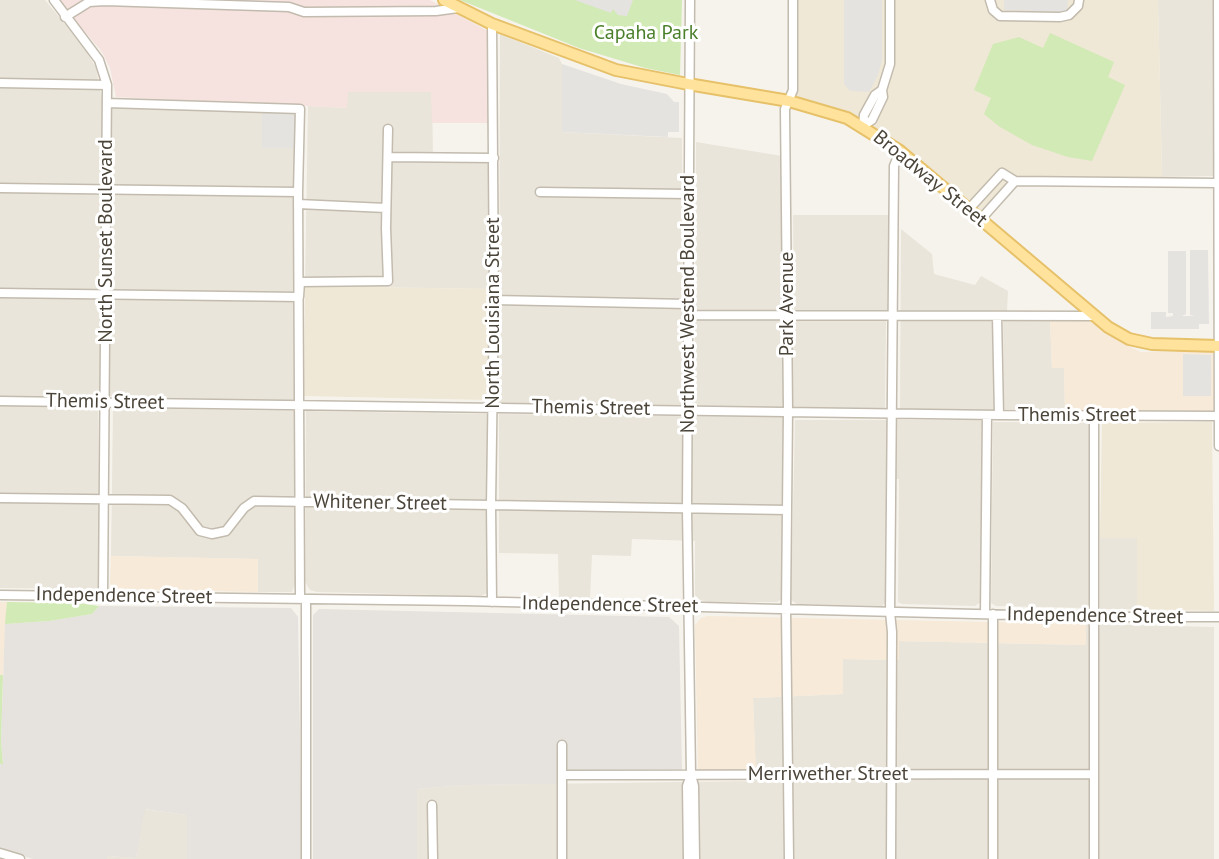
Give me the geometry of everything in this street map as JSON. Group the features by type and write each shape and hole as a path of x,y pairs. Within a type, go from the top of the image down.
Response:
{"main road":[{"name":"Broadway Street","path":"444,0 492,24 616,70 789,101 830,112 863,126 900,151 1108,327 1129,339 1152,344 1218,346"}],"street":[{"name":"North Sunset Boulevard","path":"54,0 99,60 106,85 103,596"},
{"name":"Northwest Westend Boulevard","path":"690,0 687,509 691,775"},
{"name":"Park Avenue","path":"789,859 785,109 793,90 793,0"},
{"path":"863,126 864,116 875,95 882,90 890,64 890,0"},
{"path":"990,0 993,10 1000,16 1060,17 1069,15 1078,6 1079,0"},
{"path":"1218,0 1219,446"},
{"path":"65,17 89,2 105,1 289,7 304,12 436,11 458,8"},
{"name":"North Louisiana Street","path":"492,24 494,158 492,602"},
{"path":"0,84 106,85"},
{"path":"107,103 300,109 299,501 303,599 306,859"},
{"path":"299,297 300,282 388,281 387,129"},
{"path":"891,859 892,632 890,612 894,166 900,151"},
{"path":"388,157 494,158"},
{"path":"969,209 1002,172 1015,181 1218,183"},
{"path":"981,219 1015,181"},
{"path":"0,189 298,192"},
{"path":"540,192 688,194"},
{"path":"298,204 386,208"},
{"path":"0,293 299,297"},
{"path":"494,300 688,304"},
{"path":"687,315 1093,316"},
{"path":"997,316 999,415"},
{"name":"Themis Street","path":"0,401 788,410 987,415 1218,416"},
{"path":"987,415 993,859"},
{"path":"1094,416 1094,859"},
{"name":"Whitener Street","path":"0,498 170,500 182,508 200,531 212,534 226,531 244,508 254,501 787,510"},
{"name":"Independence Street","path":"0,595 492,602 1093,617 1219,617"},
{"path":"562,745 562,859"},
{"name":"Merriwether Street","path":"562,775 1094,774"},
{"path":"688,859 687,786 691,775"},
{"path":"691,775 694,786 695,859"},
{"path":"432,805 433,859"},
{"path":"0,853 20,859"}],"shaded area":[{"path":"0,0 45,0 84,47 96,68 103,106 263,111 262,148 298,148 296,401 98,396 99,589 0,588"},
{"path":"58,0 430,0 488,31 491,123 432,123 431,92 348,92 347,108 116,97 110,68 102,52"},
{"path":"575,0 633,0 627,16 618,15 613,9 611,13"},
{"path":"793,0 1158,0 1162,177 1144,177 1139,182 1015,181 981,219 863,126 789,101"},
{"path":"844,0 882,0 882,60 878,75 869,92 850,91 844,84"},
{"path":"1004,0 1068,0 1067,12 1004,10"},
{"path":"1158,0 1213,0 1214,176 1162,177"},
{"path":"500,34 559,58 562,64 562,132 682,138 683,405 499,405"},
{"path":"562,64 621,84 667,94 674,102 679,102 679,132 668,132 668,137 562,132"},
{"path":"347,91 432,92 433,159 490,160 488,289 305,286 308,106 347,108"},
{"path":"262,112 296,113 296,148 262,148"},
{"path":"696,142 782,156 783,313 695,312"},
{"path":"793,215 888,215 888,310 794,310"},
{"path":"901,229 932,254 934,274 975,285 981,276 1008,291 1007,311 992,312 995,410 900,410"},
{"path":"1190,250 1208,250 1209,324 1199,324 1199,329 1151,329 1151,312 1166,312 1166,317 1173,316 1173,313 1168,313 1168,251 1186,251 1186,314 1182,316 1195,316 1190,315"},
{"path":"305,286 488,289 488,400 304,396"},
{"path":"695,319 886,321 885,408 694,407"},
{"path":"1003,320 1050,320 1052,367 1064,368 1065,410 1004,409"},
{"path":"1050,320 1088,320 1141,352 1213,351 1215,411 1065,410 1064,368 1052,368"},
{"path":"1183,354 1211,355 1211,396 1183,396"},
{"path":"113,408 298,411 295,584 292,592 258,592 258,559 111,556"},
{"path":"306,411 487,414 487,593 481,596 310,590 305,582"},
{"path":"499,414 783,417 782,599 777,602 700,600 695,595 695,541 632,539 631,556 592,555 590,599 559,599 558,554 499,553"},
{"path":"795,420 982,420 981,602 975,606 898,602 899,479 886,479 886,602 882,606 797,604 791,600"},
{"path":"993,422 1089,423 1089,605 1085,608 996,606 991,603"},
{"path":"1212,422 1214,611 1137,609 1137,538 1100,538 1102,423"},
{"path":"1100,538 1138,538 1137,609 1100,609"},
{"path":"111,556 258,559 258,592 115,589 110,583"},
{"path":"0,602 7,602 3,675 0,675"},
{"path":"99,606 291,608 298,617 302,859 187,859 187,815 145,809 136,858 108,856 107,859 33,859 0,849 0,763 3,764 1,741 5,624 49,621 92,614"},
{"path":"319,609 669,617 679,626 682,770 558,773 558,784 465,785 417,789 417,859 313,859 313,615"},
{"path":"707,616 1086,624 1086,645 899,641 899,660 843,659 843,694 753,698 756,770 698,771 695,625 701,618"},
{"path":"1086,624 1214,627 1214,859 417,859 417,789 465,785 756,781 753,698 843,694 843,659 898,660 899,641 1086,645"},
{"path":"144,809 187,815 187,859 107,859 108,856 136,858"}],"green space":[{"name":"Capaha Park","path":"460,0 682,0 680,75 645,68 579,48"},
{"path":"1050,33 1114,62 1108,77 1125,85 1092,161 1068,157 1032,145 1000,127 984,114 991,98 974,90 993,44 1019,37 1043,48"},
{"path":"7,602 80,603 99,606 92,614 49,621 5,624"},
{"path":"0,675 3,675 1,741 3,765 0,763"}]}
